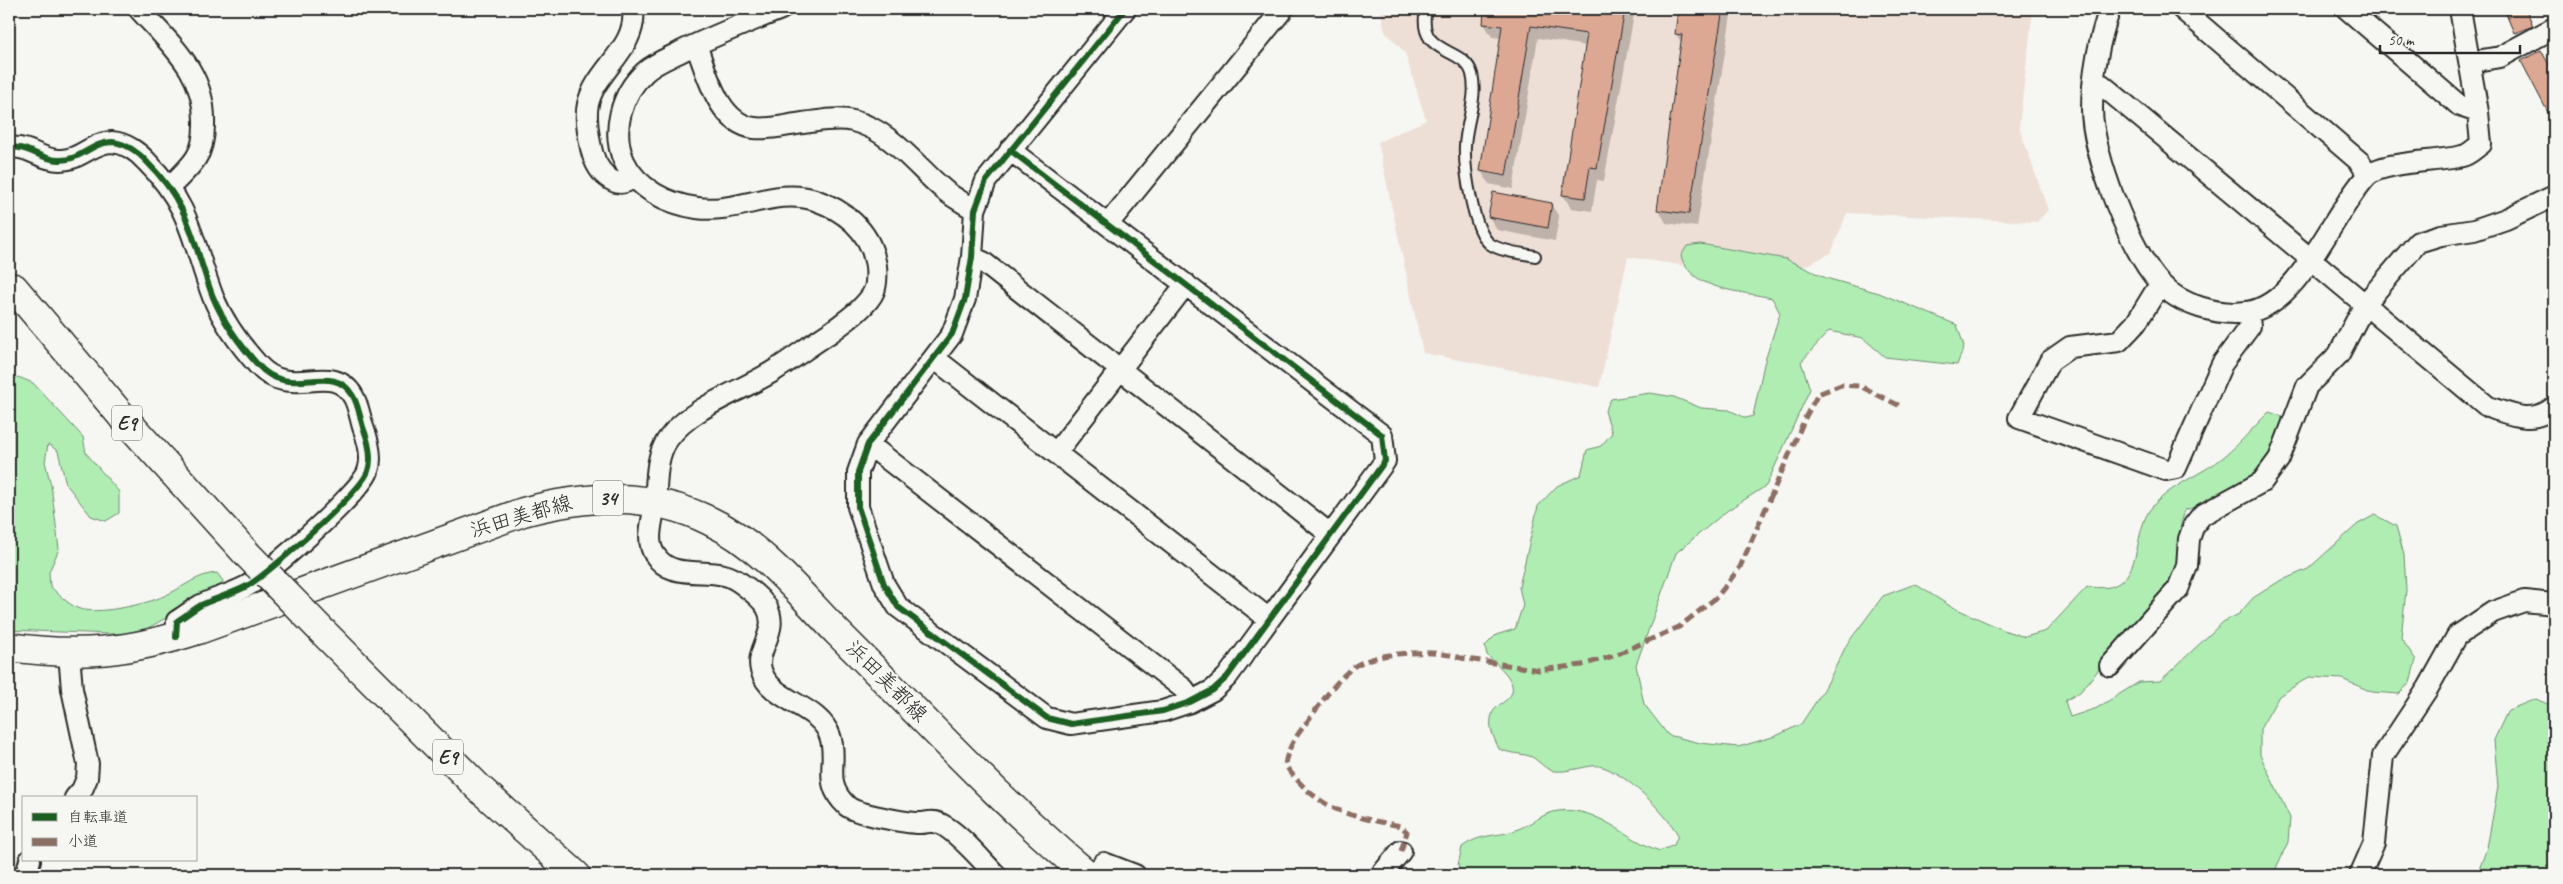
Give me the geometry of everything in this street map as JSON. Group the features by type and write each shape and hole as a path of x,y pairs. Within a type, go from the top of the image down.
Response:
{"main road":[{"name":"E9","path":"14,288 120,414 246,553 479,788 576,875"},
{"name":"浜田美都線","path":"9,647 69,654 125,649 176,637 522,512 574,500 597,498 628,498 655,502 712,522 765,560 1028,823 1088,875"}],"street":[{"path":"139,9 184,58 197,79 203,98 205,115 201,146 196,158 170,187"},
{"path":"633,9 630,34 593,90 588,104 587,117 591,147 599,169 606,176 622,184 626,184 634,177"},
{"path":"781,9 696,45 645,72 634,84 625,100 619,117 620,149 634,177 652,192 698,209 719,209 788,195 814,199 845,213 865,234 876,263 875,290 853,316 774,370 693,415 667,440 655,476 655,502 650,543 655,557 669,568 683,572 726,575 738,581 766,606 771,621 770,633 759,658 762,674 772,688 807,710 825,727 830,736 830,780 840,798 850,809 917,824 935,822 947,827 996,875"},
{"path":"1010,150 1382,435 1385,461 1227,677 1212,690 1190,702 1163,711 1091,723 1072,724 1047,718 898,607 884,584 858,507 858,472 868,444 952,334 965,299 972,258 975,210 986,181 1010,150 1125,9"},
{"path":"1108,224 1283,9"},
{"path":"2110,9 2094,83 2092,109 2094,137 2117,206 2140,254 2160,284 2190,304 2214,312 2248,312 2271,302 2293,284 2336,218 2368,175 2390,166 2464,156 2481,144 2478,112 2460,9"},
{"path":"2182,9 2360,162 2368,175"},
{"path":"2347,9 2460,106 2478,112"},
{"path":"2470,62 2500,57 2554,28"},
{"path":"696,45 721,104 739,123 753,128 767,128 823,120 852,121 887,136 945,190 975,210"},
{"path":"2094,83 2102,85 2488,407 2520,418 2545,415 2554,407"},
{"path":"9,148 22,147 47,159 59,160 84,154 97,145 114,142 138,153 170,187 190,226 214,298 243,346 272,378 293,382 329,379 347,388 355,398 368,439 370,455 369,470 361,484 328,517 248,586 200,606 177,621 176,637"},
{"path":"2110,666 2178,589 2187,566 2189,538 2194,525 2202,515 2262,482 2279,459 2307,386 2338,354 2365,304 2418,242 2441,235 2474,230 2506,219 2554,196"},
{"path":"972,258 983,262 1121,368 1330,534"},
{"path":"1056,453 1186,284"},
{"path":"2160,284 2136,323 2119,341 2070,347 2050,361 2018,418 2166,470 2176,468 2222,364 2250,326 2248,312"},
{"path":"934,358 1269,619"},
{"path":"868,444 1184,689 1190,702"},
{"path":"2360,875 2374,843 2382,756 2428,688 2457,636 2493,612 2524,601 2554,604"},
{"path":"69,654 72,689 88,764 87,778 82,790 76,796"},
{"path":"1381,875 1401,851"},
{"path":"26,875 29,862"},
{"path":"1094,875 1104,863 1135,875"}],"lane":[{"path":"1426,9 1424,16 1428,36 1435,46 1464,61 1471,72 1474,87 1464,147 1474,216 1490,243 1514,252 1535,256"}],"shaded area":[{"path":"1380,9 2033,9 2019,127 2048,210 2037,222 1847,213 1831,253 1777,280 1628,257 1599,387 1423,353 1378,142 1426,120 1405,53 1385,31"}],"green space":[{"path":"1700,244 1786,259 1826,278 1879,293 1957,325 1964,346 1957,365 1885,357 1863,338 1829,331 1801,362 1810,389 1766,486 1728,510 1676,553 1636,665 1644,704 1668,735 1700,743 1738,747 1776,736 1801,724 1825,688 1847,644 1883,596 1915,584 1950,606 2006,631 2025,637 2046,631 2087,587 2110,587 2123,580 2134,562 2142,527 2152,507 2174,488 2224,457 2269,412 2281,416 2285,433 2280,449 2270,464 2254,477 2218,498 2185,510 2181,524 2176,573 2158,599 2080,692 2065,701 2070,717 2097,708 2139,682 2160,681 2223,622 2239,614 2253,598 2278,582 2308,569 2358,524 2375,515 2396,526 2404,555 2406,590 2401,638 2416,660 2410,682 2399,694 2372,692 2342,679 2309,677 2279,696 2260,729 2260,755 2290,818 2288,842 2273,875 1461,875 1458,865 1462,847 1469,842 1516,830 1552,812 1573,811 1586,813 1660,851 1674,845 1678,835 1664,816 1643,794 1632,784 1609,769 1595,766 1554,771 1532,757 1499,749 1492,731 1492,716 1496,708 1511,695 1512,689 1508,676 1487,655 1485,646 1496,635 1515,629 1523,605 1519,587 1538,506 1557,486 1581,475 1587,450 1601,446 1612,433 1605,411 1611,399 1650,393 1674,397 1701,408 1729,410 1746,418 1753,416 1764,364 1780,313 1772,298 1719,288 1695,276 1687,268 1681,256 1687,246"},
{"path":"18,377 33,383 83,437 86,453 119,492 119,513 106,521 91,516 66,484 58,451 48,444 45,462 51,485 59,549 49,572 50,586 66,601 77,608 96,611 121,608 156,599 210,574 217,573 223,581 222,587 139,633 112,634 9,630 9,384"},
{"path":"2536,699 2554,707 2554,841 2549,849 2551,875 2477,875 2487,848 2498,787 2494,740 2508,710"}],"building":[{"path":"1484,9 1625,9 1597,168 1590,167 1585,198 1562,195 1587,34 1531,26 1506,176 1480,171 1502,26 1483,24"},
{"path":"1678,9 1723,9 1689,214 1657,210 1682,35 1675,34"},
{"path":"2504,9 2526,9 2533,26 2514,33"},
{"path":"2541,50 2554,74 2554,124 2521,61"},
{"path":"1493,192 1552,203 1548,228 1488,217"}],"marked path":[{"path":"1401,851 1407,832 1401,826 1365,819 1336,809 1310,793 1285,765 1295,739 1330,690 1346,673 1362,662 1405,653 1436,653 1539,670 1582,665 1613,656 1679,627 1717,597 1740,567 1806,416 1818,394 1841,385 1860,386 1902,407"}],"cycle path":[{"path":"1010,150 1382,435 1385,461 1227,677 1213,690 1190,702 1163,711 1071,724 1047,718 898,607 884,584 858,507 858,472 868,444 952,334 965,299 972,257 975,210 986,181 1125,9"},
{"path":"9,148 29,150 46,158 59,160 73,158 98,145 112,142 127,146 136,152 162,178 173,194 189,226 217,306 233,333 258,365 271,375 284,380 334,381 344,386 353,396 356,403 370,454 368,471 362,481 313,532 258,579 241,589 201,605 177,621 176,637"}]}
